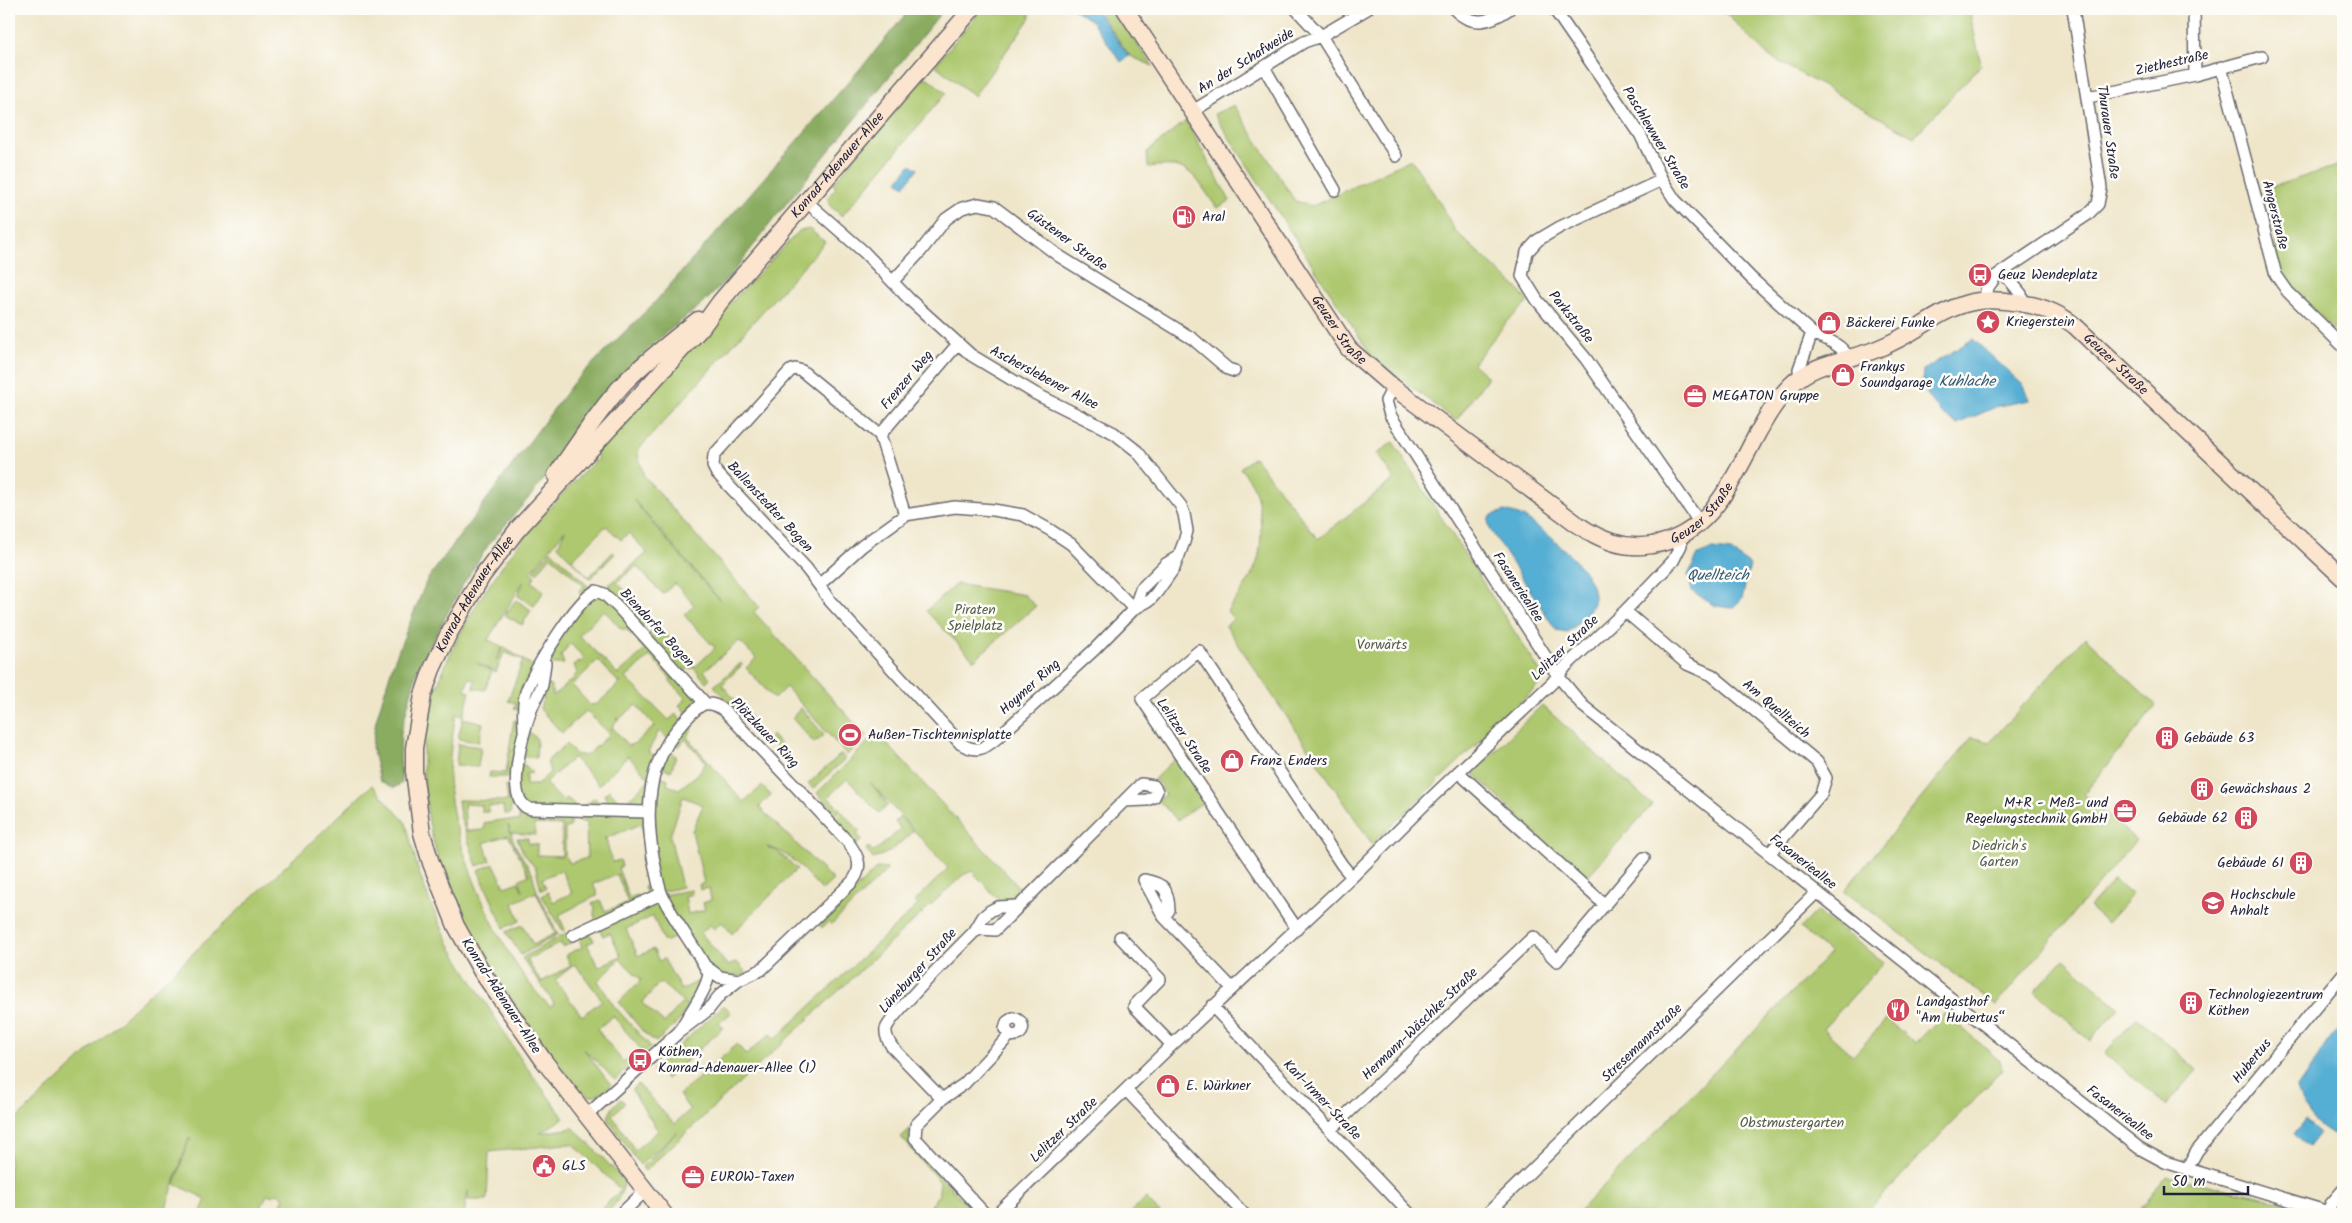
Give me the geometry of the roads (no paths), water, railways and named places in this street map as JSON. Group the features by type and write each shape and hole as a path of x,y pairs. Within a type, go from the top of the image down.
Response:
{"main road":[{"name":"Konrad-Adenauer-Allee","path":"664,1214 544,1061 490,984 456,926 430,863 422,833 414,748 423,696 432,669 465,604 500,550 702,326 720,302 970,9"},
{"name":"Geuzer Straße","path":"1125,9 1349,349 1393,387 1578,524 1600,538 1620,544 1643,547 1663,544 1678,538 1700,523 1721,498 1777,403 1800,377 1817,368 1890,344 1957,305 1986,299 2023,303 2052,311 2076,326 2343,578"}],"street":[{"path":"1296,9 1321,36 1396,156"},
{"name":"An der Schafweide","path":"1193,111 1304,42 1321,36 1367,9"},
{"path":"1454,9 1462,17 1478,22 1496,18 1509,9"},
{"name":"Paschlewwer Straße","path":"1554,9 1640,134 1662,180 1675,200 1703,230 1812,333 1845,350 1849,358"},
{"name":"Thurauer Straße","path":"1986,299 1986,290 1990,282 2080,220 2098,204 2101,188 2073,9"},
{"path":"2194,9 2194,74"},
{"name":"Ziethestraße","path":"2088,96 2221,68 2262,57"},
{"path":"1264,67 1335,190"},
{"name":"Angerstraße","path":"2221,68 2276,275 2288,292 2343,346"},
{"name":"Parkstraße","path":"1662,180 1560,227 1538,240 1527,252 1522,276 1538,300 1586,359 1700,523"},
{"name":"Ascherslebener Allee","path":"807,202 864,252 957,345 1001,375 1114,432 1138,450 1181,506 1187,531 1179,556 1166,564 1141,589 1134,609"},
{"name":"Güstener Straße","path":"892,281 920,252 946,219 962,208 978,204 994,207 1059,256 1193,339 1228,369 1234,371"},
{"path":"2003,272 2021,294 2023,303"},
{"path":"1800,377 1799,369 1812,333"},
{"name":"Frenzer Weg","path":"880,435 957,345"},
{"name":"Ballenstedter Bogen","path":"818,585 806,568 716,472 712,466 714,455 786,375 795,369 802,371 880,435"},
{"name":"Fasanerieallee","path":"1393,387 1386,401 1390,415 1558,676 1583,706 2151,1156 2187,1169 2332,1213"},
{"path":"880,435 905,516"},
{"path":"818,585 862,546 905,516 955,507 994,510 1023,515 1050,530 1071,544 1134,609"},
{"name":"Lelitzer Straße","path":"997,1214 1212,1006 1352,877 1625,611 1673,561 1681,545 1678,538"},
{"name":"Hoymer Ring","path":"818,585 843,616 961,744 970,749 978,750 985,748 997,738 1094,650 1134,609"},
{"name":"Biendorfer Bogen","path":"648,812 526,808 517,795 518,763 524,730 542,686 548,651 582,603 593,592 601,592 619,608 705,702"},
{"name":"Am Quellteich","path":"1625,611 1687,664 1712,675 1817,762 1826,778 1821,794 1769,854"},
{"name":"Lelitzer Straße","path":"1296,929 1142,699 1199,651 1342,865 1352,877"},
{"path":"705,702 682,723 659,760 654,776 648,812 648,833 661,894 705,966 713,984 721,988 720,994"},
{"name":"Plötzkauer Ring","path":"586,1116 680,1032 708,1010 720,994 740,980 761,970 778,955 857,876 859,863 856,851 724,710 714,703 705,702"},
{"path":"1458,772 1606,905 1644,858"},
{"name":"Lüneburger Straße","path":"974,932 980,929 995,930 1016,906 1124,801"},
{"name":"Stresemannstraße","path":"1487,1214 1816,892"},
{"path":"573,935 661,894"},
{"name":"Hermann-Wäschke-Straße","path":"1330,1130 1533,936 1557,961 1606,905"},
{"name":"Lüneburger Straße","path":"942,1099 892,1047 886,1038 886,1030 897,1013 974,932 983,918 998,908 1016,906"},
{"path":"1164,917 1232,988"},
{"path":"1120,937 1160,979 1134,1006 1172,1045"},
{"path":"705,966 720,976 740,980"},
{"name":"Hubertus","path":"2187,1169 2197,1151 2343,974"},
{"name":"Plötzkauer Ring","path":"680,1032 699,996 713,984 740,980"},
{"name":"Karl-Irmer-Straße","path":"1212,1006 1410,1214"},
{"path":"985,1214 914,1138 916,1125 942,1099 964,1084 1010,1035"},
{"path":"1126,1090 1244,1214"},
{"path":"621,1214 646,1190"},
{"path":"2332,1213 2331,1204 2343,1190"}],"water":[{"path":"1073,9 1095,9 1129,56 1121,62 1091,20"},
{"path":"911,164 918,169 904,186 898,181"},
{"name":"Kuhlache","path":"1973,339 2024,386 2030,400 1998,406 1957,424 1941,413 1922,387 1923,370"},
{"path":"1505,511 1523,517 1555,541 1577,563 1592,586 1594,596 1591,607 1576,626 1567,632 1556,630 1490,529 1488,520 1492,515"},
{"name":"Quellteich","path":"1713,549 1731,551 1750,565 1742,599 1732,608 1715,606 1692,591 1688,575 1698,555"},
{"path":"2343,1026 2343,1134 2337,1137 2321,1127 2311,1117 2304,1106 2297,1088 2334,1034"},
{"path":"2305,1120 2320,1133 2309,1147 2294,1135"}],"place":[{"name":"Aral","path":"1184,217"},
{"name":"Geuz Wendeplatz","path":"1980,275"},
{"name":"Kriegerstein","path":"1988,322"},
{"name":"Bäckerei Funke","path":"1829,323"},
{"name":"Frankys Soundgarage","path":"1843,375"},
{"name":"MEGATON Gruppe","path":"1695,396"},
{"name":"Außen-Tischtennisplatte","path":"850,735"},
{"name":"Gebäude 63","path":"2167,738"},
{"name":"Franz Enders","path":"1232,761"},
{"name":"Gewächshaus 2","path":"2202,789"},
{"name":"M+R - Meß- und Regelungstechnik GmbH","path":"2125,811"},
{"name":"Gebäude 62","path":"2246,818"},
{"name":"Gebäude 61","path":"2301,863"},
{"name":"Hochschule Anhalt","path":"2213,903"},
{"name":"Technologiezentrum Köthen","path":"2191,1003"},
{"name":"Landgasthof \"Am Hubertus“","path":"1898,1010"},
{"name":"Köthen, Konrad-Adenauer-Allee (1)","path":"640,1060"},
{"name":"E. Würkner","path":"1168,1086"},
{"name":"GLS","path":"544,1166"},
{"name":"EUROW-Taxen","path":"693,1177"}],"park label":[{"name":"Piraten Spielplatz","path":"975,618"},
{"name":"Vorwärts","path":"1382,645"},
{"name":"Diedrich's Garten","path":"1999,854"},
{"name":"Obstmustergarten","path":"1792,1123"}]}
